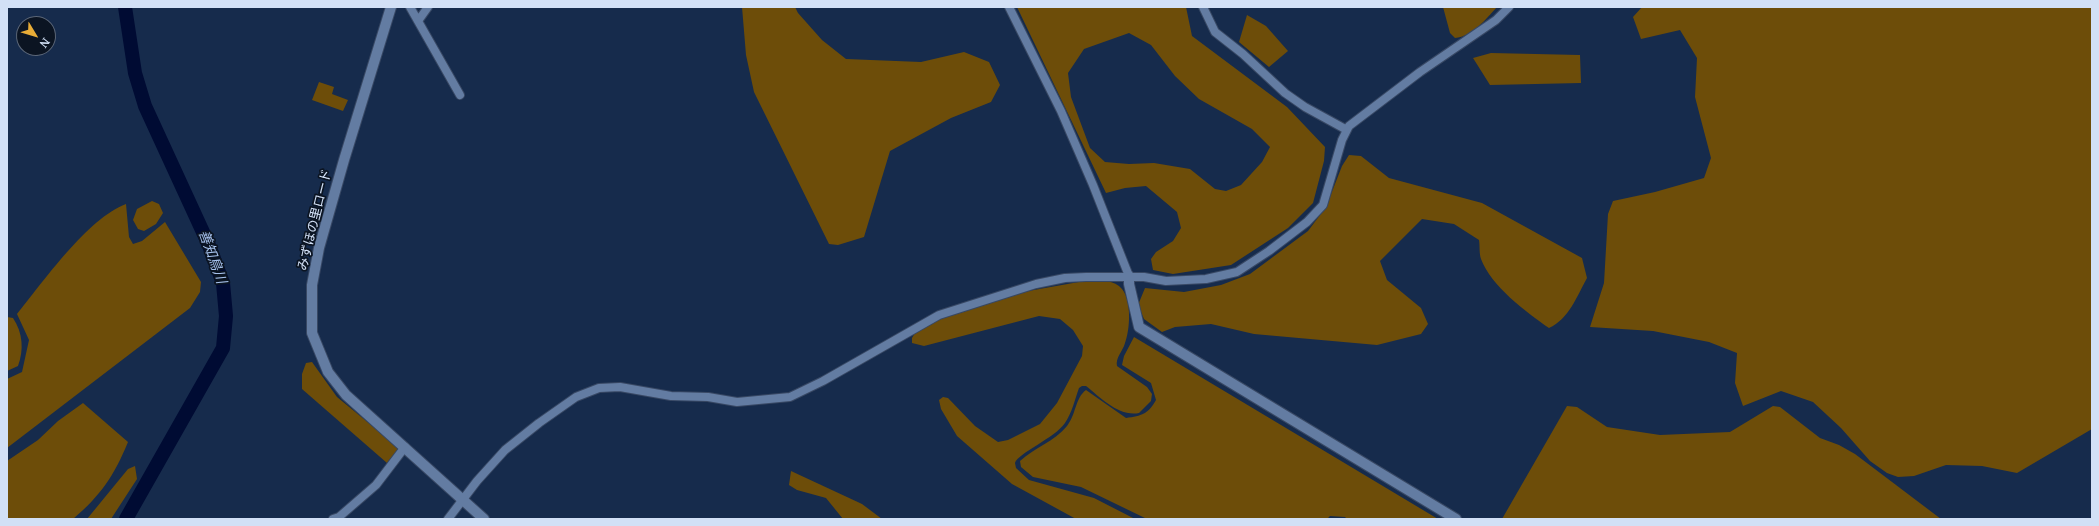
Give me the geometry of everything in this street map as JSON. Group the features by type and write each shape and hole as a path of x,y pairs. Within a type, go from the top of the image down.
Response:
{"street":[{"name":"みずほの里ロード","path":"390,7 319,248 312,285 312,333 328,372 346,395 463,498 484,519"},
{"path":"410,7 460,95"},
{"path":"418,21 428,7"},
{"path":"1009,7 1067,125 1093,185 1129,276 1129,284 1139,327 1456,519"},
{"path":"1203,7 1215,32 1243,54 1285,93 1305,107 1347,130"},
{"path":"448,519 463,498 505,450 539,423 576,397 599,388 620,387 671,396 708,397 737,402 790,397 823,381 939,315 1036,284 1065,278 1129,276 1166,281 1206,278 1237,272 1269,251 1306,222 1323,204 1342,140 1349,126 1414,77 1496,20 1509,7"},
{"path":"333,519 339,517 376,484 405,448"}],"shaded area":[{"path":"742,7 795,7 798,13 822,40 846,59 921,62 964,52 989,62 1000,85 991,102 951,118 890,151 864,237 838,245 829,244 754,92 746,55"},
{"path":"1017,7 1186,7 1192,36 1287,107 1325,147 1324,161 1313,203 1288,228 1231,265 1173,274 1153,270 1151,259 1156,252 1173,241 1181,228 1177,212 1146,186 1125,188 1106,193","holes":["1129,33 1151,45 1175,76 1199,99 1252,129 1270,147 1262,162 1241,185 1226,191 1215,189 1190,169 1154,163 1129,164 1105,162 1090,148 1071,97 1068,73 1084,49"]},
{"path":"1443,7 1497,7 1473,31 1461,37 1455,38 1450,33"},
{"path":"1642,7 2092,7 2092,429 2017,473 1982,466 1946,465 1914,476 1898,477 1887,473 1870,461 1841,428 1813,402 1781,391 1743,406 1735,383 1737,353 1709,342 1653,331 1590,327 1604,283 1608,214 1613,201 1655,192 1704,178 1711,158 1695,97 1697,58 1680,30 1641,39 1633,17"},
{"path":"1247,15 1266,26 1288,51 1269,67 1239,42"},
{"path":"1491,53 1580,55 1581,83 1490,85 1473,58"},
{"path":"319,82 334,87 332,94 348,100 343,111 312,100"},
{"path":"1349,155 1361,156 1389,178 1482,203 1582,258 1587,278 1572,306 1562,319 1549,328 1510,298 1493,279 1481,259 1479,240 1454,224 1422,219 1380,261 1387,280 1421,308 1428,324 1421,334 1377,345 1254,334 1211,324 1175,327 1162,332 1144,319 1138,305 1145,288 1184,292 1221,285 1250,274 1308,231 1326,207 1342,166"},
{"path":"152,201 159,204 163,213 156,224 144,231 138,229 133,220 137,209"},
{"path":"126,204 129,237 133,244 142,241 165,222 201,282 200,292 190,308 7,448 7,379 22,372 29,340 17,314 67,252 111,211"},
{"path":"1090,280 1107,281 1115,284 1122,289 1125,294 1129,308 1129,323 1127,337 1118,357 1117,366 1147,387 1152,394 1151,401 1139,413 1124,412 1111,406 1086,386 1082,386 1079,388 1067,419 1060,429 1023,455 1015,463 1016,468 1029,480 1094,498 1135,519 1076,519 1012,484 957,436 941,409 939,400 943,397 948,398 975,426 998,442 1008,440 1040,424 1057,403 1082,356 1083,346 1073,330 1060,319 1039,316 924,346 912,343 912,338 915,333 941,318 1017,293"},
{"path":"7,317 13,318 19,330 22,348 18,366 7,371"},
{"path":"1134,337 1438,519 1347,519 1345,517 1330,516 1327,519 1147,519 1081,487 1033,477 1021,467 1020,461 1062,432 1070,422 1082,393 1086,390 1126,418 1144,414 1153,405 1156,400 1151,383 1122,365 1124,356"},
{"path":"312,362 337,397 399,448 387,463 302,389 302,374 306,363"},
{"path":"83,403 128,442 112,475 99,493 73,519 7,519 7,461 38,440 58,421"},
{"path":"1567,406 1577,407 1607,427 1660,435 1730,432 1773,406 1780,407 1820,438 1839,445 1855,454 1941,519 1502,519"},
{"path":"135,466 137,479 111,519 87,519 128,469"},
{"path":"791,471 862,504 882,519 843,519 826,498 797,490 789,485"}],"waterway":[{"name":"善知鳥川","path":"125,7 135,73 145,106 208,243 223,283 226,316 223,348 126,519"}]}
